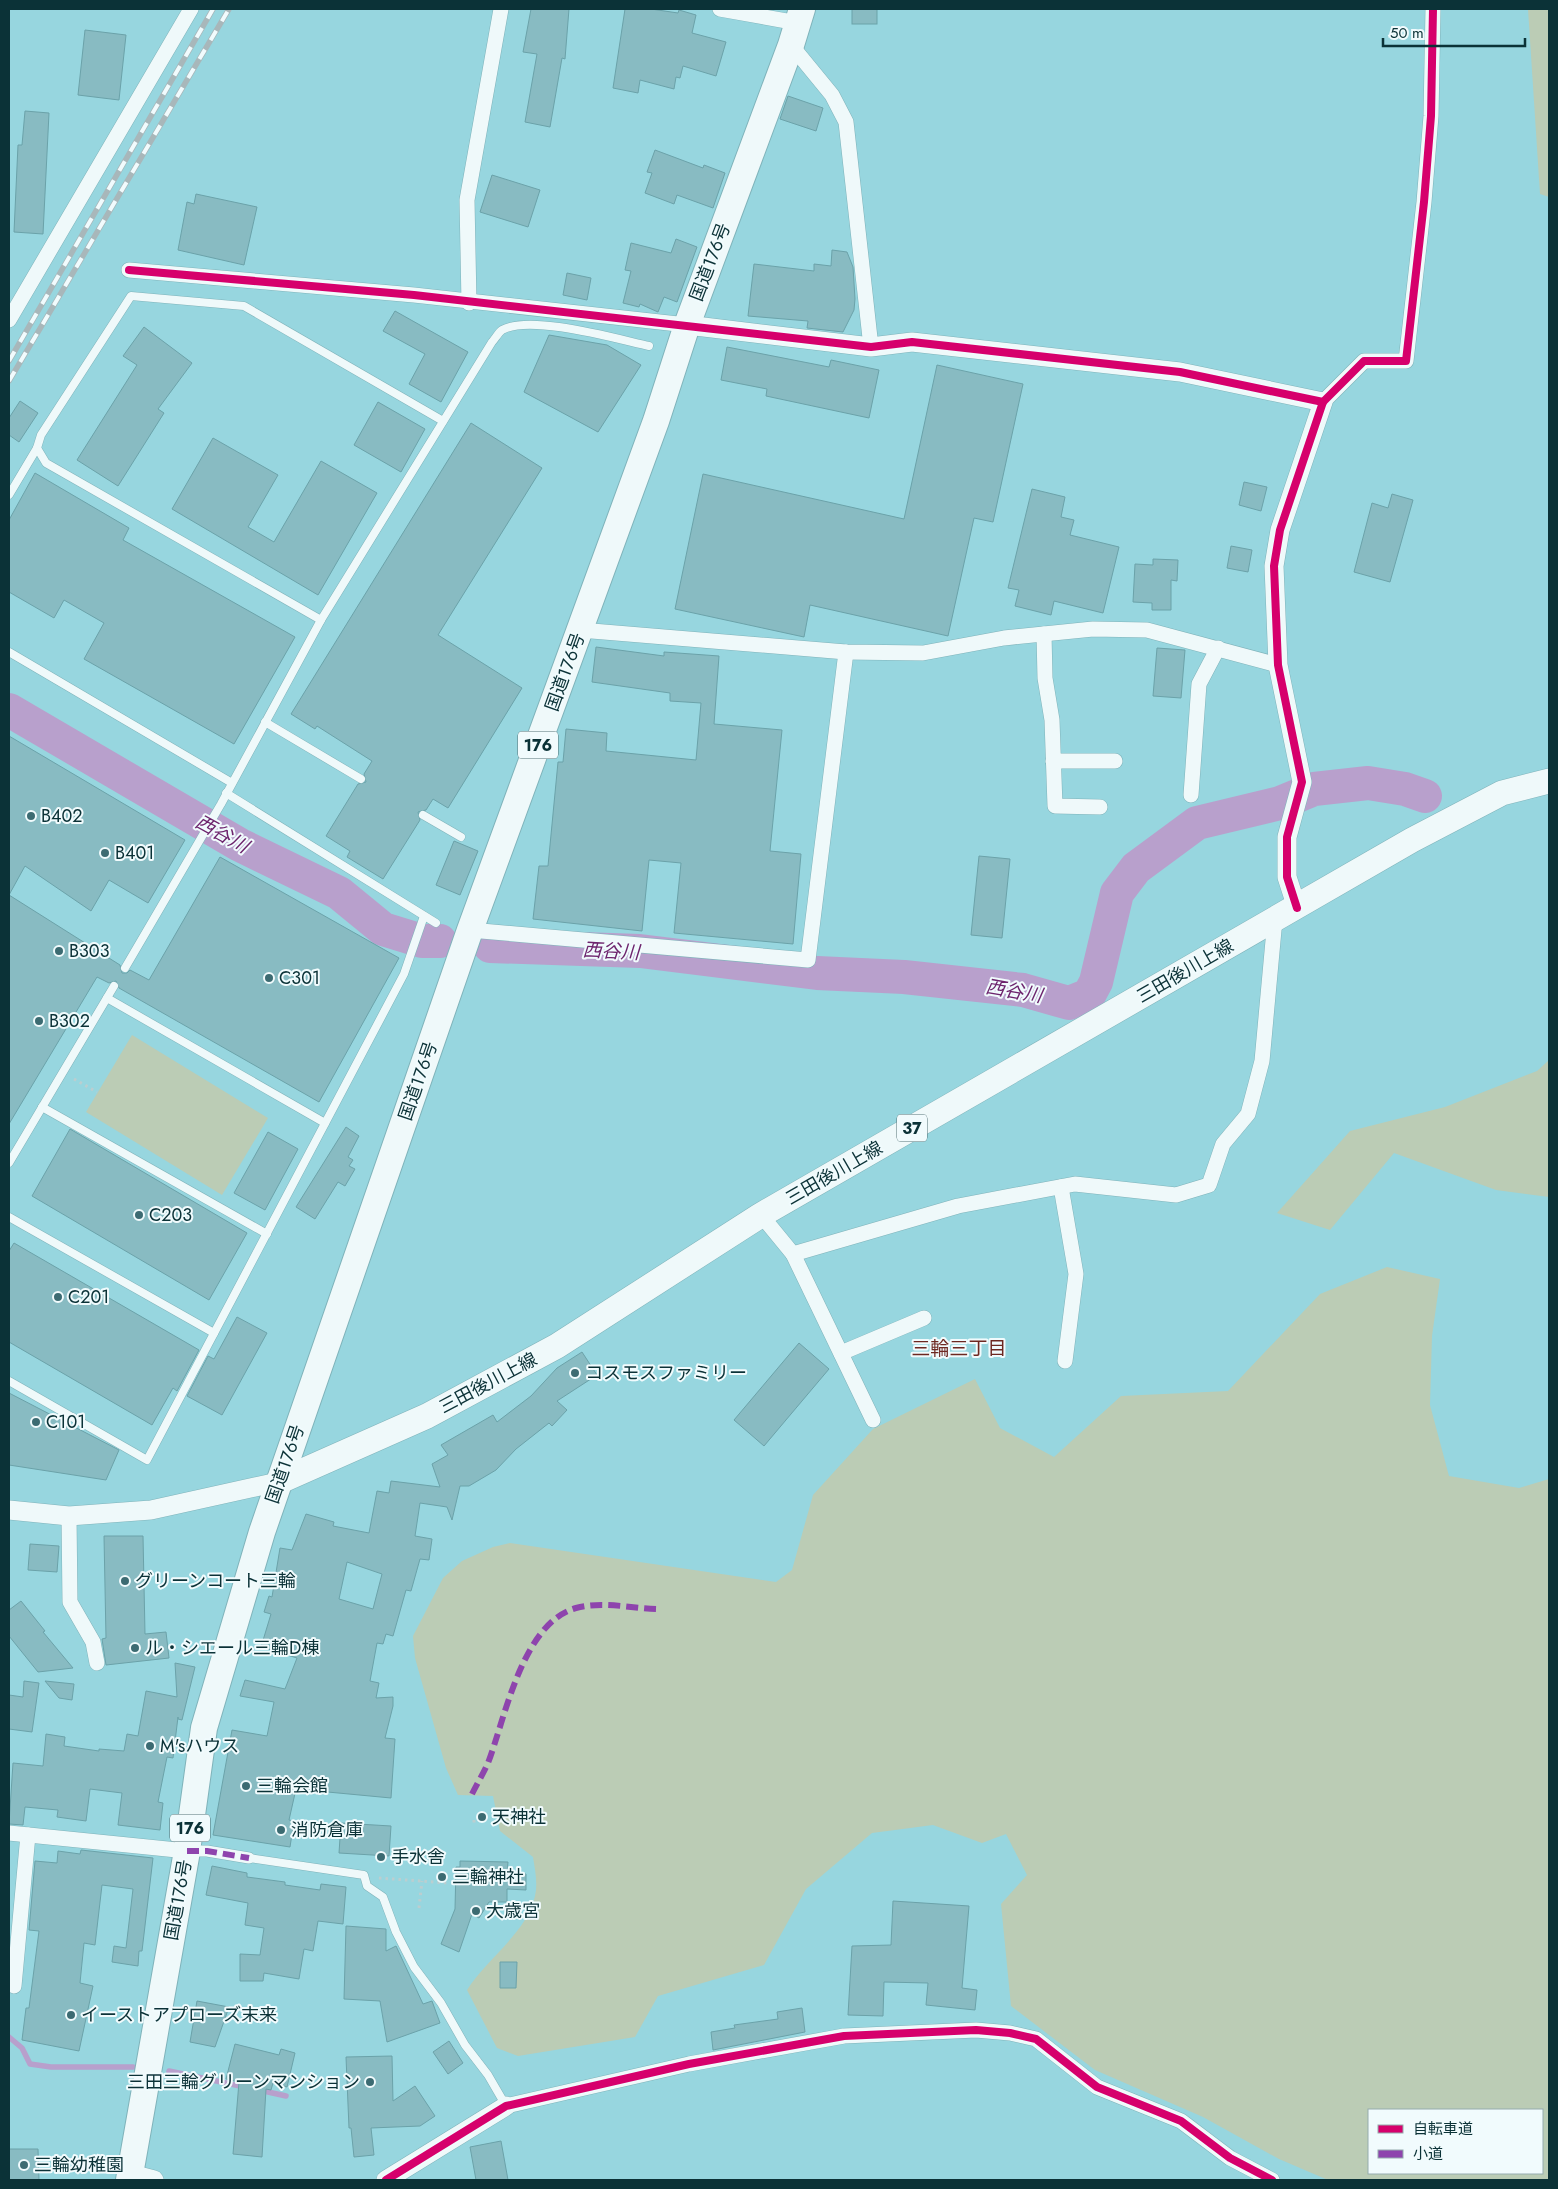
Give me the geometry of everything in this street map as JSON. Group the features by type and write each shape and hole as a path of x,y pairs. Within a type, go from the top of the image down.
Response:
{"highway":[{"name":"国道176号","path":"138,2178 204,1728 278,1482 470,930 656,421 687,325 797,26"}],"main road":[{"name":"三田後川上線","path":"278,1482 427,1416 557,1346 762,1215 1412,840 1502,793 1549,782"}],"street":[{"path":"9,320 191,9"},
{"path":"469,303 467,200 501,9"},
{"path":"720,9 797,26 846,122 872,346"},
{"path":"1297,908 1287,877 1287,837 1302,782 1278,665 1274,566 1280,530 1323,402 1364,361 1406,361 1425,193 1431,116 1433,9"},
{"path":"129,270 414,295 469,303 872,346 912,342 1180,372 1323,402"},
{"path":"580,630 846,652 923,653 1004,638 1093,629 1147,630 1278,665"},
{"path":"1044,634 1045,678 1052,720 1055,806 1100,807"},
{"path":"1191,795 1199,684 1218,648"},
{"path":"470,930 808,960 846,652"},
{"path":"1054,760 1115,760"},
{"path":"793,1254 958,1206 1075,1184 1176,1196 1208,1185 1223,1144 1248,1114 1262,1061 1275,920"},
{"path":"1061,1187 1076,1274 1066,1361"},
{"path":"762,1215 793,1254 873,1420"},
{"path":"841,1353 924,1318"},
{"path":"9,1510 69,1516 151,1510 278,1482"},
{"path":"69,1516 70,1602 93,1642 97,1662"},
{"path":"9,1833 187,1851 207,1851 249,1858"},
{"path":"14,1986 28,1834"},
{"path":"386,2180 506,2106 689,2064 844,2036 976,2030 1010,2033 1036,2039 1098,2087 1181,2121 1230,2158 1272,2180"}],"lane":[{"path":"9,495 37,448 41,435 131,296 244,306 443,421"},
{"path":"125,968 221,804 321,620 492,342 502,330 524,324 577,330 649,346"},
{"path":"37,448 46,463 321,620"},
{"path":"9,652 232,783"},
{"path":"265,722 361,779"},
{"path":"226,793 436,924"},
{"path":"423,815 461,837"},
{"path":"9,1381 148,1460 404,974 424,916"},
{"path":"9,1163 114,986"},
{"path":"108,998 325,1123"},
{"path":"42,1107 267,1234"},
{"path":"9,1217 214,1333"},
{"path":"249,1858 364,1875 367,1886 383,1897 396,1932 414,1967 441,2003 465,2045 488,2075 506,2106"}],"path":[{"path":"63,1072 97,1092"},
{"path":"378,1878 448,1883"},
{"path":"419,1908 422,1881"}],"green space":[{"path":"1528,9 1549,9 1549,197 1540,194"},
{"path":"132,1035 268,1118 222,1195 86,1112"},
{"path":"1549,1060 1549,1197 1496,1190 1394,1153 1330,1230 1277,1213 1350,1131 1445,1107 1537,1071"},
{"path":"1387,1267 1440,1279 1432,1336 1430,1405 1449,1476 1519,1488 1549,1479 1549,2180 1328,2180 1279,2159 1203,2117 1095,2070 1011,2006 1001,1904 1027,1875 1006,1834 982,1843 933,1825 872,1833 806,1889 764,1965 658,1996 635,2037 518,2056 497,2048 467,1990 524,1921 531,1909 535,1896 536,1876 533,1857 500,1831 493,1796 458,1795 446,1768 415,1658 413,1636 443,1578 462,1561 493,1547 510,1543 776,1582 792,1570 813,1495 873,1429 975,1379 1000,1428 1054,1457 1121,1396 1228,1391 1320,1294"}],"building":[{"path":"531,9 569,9 565,59 562,58 550,127 525,122 537,54 523,52"},
{"path":"625,9 651,9 678,13 679,10 696,15 692,33 726,42 716,76 683,66 680,78 676,77 674,89 640,80 638,93 613,88"},
{"path":"852,9 877,9 877,24 852,24"},
{"path":"85,30 126,35 119,100 78,95"},
{"path":"788,96 823,108 816,131 780,119"},
{"path":"25,111 49,113 43,234 14,232 18,145 22,145"},
{"path":"655,150 703,168 704,165 725,173 713,208 677,195 674,204 645,193 652,173 647,172"},
{"path":"492,175 540,190 528,227 480,212"},
{"path":"196,194 257,207 244,265 178,250 187,202 194,204"},
{"path":"676,239 697,247 677,302 664,297 658,312 640,304 639,307 623,303 631,271 625,270 631,243 671,253"},
{"path":"832,250 847,252 853,267 854,310 843,332 807,328 808,321 748,316 754,264 814,271 814,264 831,266"},
{"path":"567,273 591,278 587,300 563,295"},
{"path":"395,311 468,352 441,402 409,384 425,354 383,331"},
{"path":"144,327 192,363 158,409 164,413 118,486 77,460 137,365 123,356"},
{"path":"549,335 607,345 641,365 598,432 524,392"},
{"path":"727,347 829,367 831,360 879,370 869,418 766,396 767,389 721,380"},
{"path":"937,365 1023,384 993,522 974,518 948,636 810,605 804,637 675,609 703,474 904,519"},
{"path":"20,401 38,413 19,442 9,435 9,418"},
{"path":"378,402 425,429 401,472 354,445"},
{"path":"471,423 542,468 438,635 522,688 448,808 433,799 426,810 418,812 420,820 383,879 347,857 350,851 326,836 358,784 366,782 364,774 372,761 317,726 315,729 291,714"},
{"path":"213,438 278,475 248,527 274,542 321,461 377,493 318,595 172,509"},
{"path":"35,473 129,528 123,540 295,637 234,744 84,659 104,623 64,600 54,618 9,592 9,520"},
{"path":"1244,482 1267,487 1261,511 1239,505"},
{"path":"1032,489 1065,497 1061,517 1074,520 1070,535 1119,547 1103,613 1054,601 1051,615 1015,606 1019,590 1008,588"},
{"path":"1392,494 1413,500 1390,582 1354,572 1372,503 1388,508"},
{"path":"1231,546 1252,550 1248,572 1227,568"},
{"path":"1153,559 1178,560 1177,581 1171,580 1171,610 1152,610 1152,603 1133,602 1135,564 1153,565"},
{"path":"596,647 664,656 664,652 719,656 714,724 782,730 770,851 801,854 793,944 674,933 681,863 649,860 642,931 533,919 539,866 548,866 558,762 563,762 566,729 607,733 606,751 696,760 701,703 670,701 670,693 592,682"},
{"path":"1157,648 1185,650 1181,698 1153,696"},
{"name":"B401","path":"9,736 185,840 148,903 109,880 91,911 25,866 9,895"},
{"path":"454,841 478,851 460,895 436,885"},
{"path":"979,856 1010,859 1002,938 971,935"},
{"name":"C301","path":"220,857 399,958 319,1102 119,988 116,981 109,983 97,977 9,1124 9,895 120,965 122,973 127,973 130,970 149,980"},
{"path":"346,1127 359,1136 348,1157 353,1160 349,1166 355,1169 345,1186 338,1182 315,1219 296,1207"},
{"name":"C203","path":"70,1129 247,1233 209,1300 32,1196"},
{"path":"268,1132 298,1149 265,1210 234,1193"},
{"name":"C201","path":"14,1243 199,1350 177,1391 173,1388 152,1425 9,1342 9,1251"},
{"path":"237,1317 267,1333 222,1415 187,1396 208,1356 214,1359"},
{"path":"799,1343 829,1369 764,1446 734,1420"},
{"path":"582,1352 597,1375 557,1401 567,1410 552,1426 549,1423 516,1449 496,1470 469,1486 460,1486 452,1520 447,1507 420,1503 415,1536 432,1539 429,1560 420,1559 411,1591 406,1590 393,1636 386,1634 383,1644 377,1643 370,1681 379,1683 376,1698 393,1697 393,1706 385,1738 395,1739 391,1798 296,1789 289,1820 294,1821 290,1847 213,1835 232,1730 267,1736 274,1702 240,1696 245,1680 285,1689 297,1658 261,1647 271,1614 264,1612 269,1596 272,1597 280,1548 292,1550 306,1514 334,1522 333,1526 369,1533 377,1491 389,1493 391,1481 440,1487 432,1464 448,1455 441,1445 493,1415 497,1422 531,1396 557,1368","holes":["347,1562 382,1574 373,1609 339,1599"]},
{"name":"C101","path":"9,1393 119,1450 106,1480 9,1465"},
{"name":"グリーンコート三輪","path":"104,1536 143,1536 145,1634 166,1632 169,1658 106,1665 102,1639 106,1638"},
{"path":"30,1544 59,1546 57,1572 28,1570"},
{"path":"21,1601 45,1631 43,1632 73,1668 38,1672 9,1636 9,1610"},
{"path":"175,1663 195,1667 182,1720 178,1719 178,1717 173,1758 167,1757 158,1802 163,1803 160,1830 118,1825 122,1793 90,1789 86,1821 57,1817 58,1810 25,1807 23,1825 9,1824 13,1763 43,1766 46,1734 65,1737 64,1746 99,1751 99,1749 124,1751 127,1734 138,1736 146,1691 177,1697"},
{"path":"24,1681 39,1683 32,1732 9,1729 9,1695 23,1697"},
{"path":"45,1681 74,1684 72,1700 59,1698"},
{"path":"341,1823 391,1826 389,1856 339,1853"},
{"path":"81,1850 153,1858 142,1951 139,1951 138,1966 112,1962 114,1946 126,1948 133,1889 102,1885 95,1945 84,1943 80,1983 93,1986 79,2051 22,2040 26,2008 29,2008 39,1931 29,1930 35,1861 57,1863 58,1851 80,1854"},
{"path":"460,1861 508,1862 507,1874 526,1874 526,1890 507,1889 507,1902 489,1902 479,1918 472,1914 459,1952 441,1944 455,1909 456,1867 460,1867"},
{"path":"212,1866 247,1873 247,1877 285,1882 285,1885 320,1890 321,1884 346,1887 343,1924 318,1921 313,1951 304,1949 299,1979 264,1973 263,1981 240,1981 240,1954 260,1955 264,1928 245,1925 248,1903 206,1895"},
{"path":"893,1901 969,1906 962,1988 977,1990 975,2010 926,2005 928,1983 884,1982 883,2016 848,2015 852,1946 891,1945"},
{"path":"346,1926 386,1929 386,1951 396,1946 423,2004 432,2001 440,2023 387,2042 380,2001 344,1999"},
{"path":"500,1962 517,1962 516,1988 500,1988"},
{"path":"197,2001 229,2007 215,2047 190,2042"},
{"path":"802,2008 805,2032 713,2050 711,2032 735,2028 734,2025 778,2019 777,2012"},
{"path":"449,2041 463,2063 448,2074 433,2052"},
{"path":"235,2044 279,2055 281,2049 295,2053 287,2087 273,2083 271,2090 266,2089 262,2157 233,2154 239,2082 226,2079"},
{"name":"三田三輪グリーンマンション","path":"392,2056 393,2101 415,2086 435,2116 420,2126 371,2128 374,2155 354,2157 351,2128 349,2128 346,2057"},
{"path":"501,2141 508,2180 476,2180 470,2147"},
{"name":"三輪幼稚園","path":"9,2149 38,2149 39,2180 9,2180"}],"waterway":[{"name":"西谷川","path":"9,710 240,845 339,893 383,929 422,941 440,941"},
{"name":"西谷川","path":"490,946 640,951 817,973 904,977 1023,990 1069,1003 1089,995 1096,982 1117,893 1136,868 1197,823 1280,803 1314,789 1368,783 1405,789 1425,796"},
{"path":"9,2037 22,2048 30,2064 51,2067 133,2067"},
{"path":"169,2071 245,2087"},
{"path":"259,2090 286,2096"}],"railway":[{"path":"9,361 213,9"},
{"path":"9,381 229,9"}],"marked path":[{"path":"472,1794 488,1763 518,1675 529,1652 542,1632 557,1617 576,1608 606,1605 656,1609"},
{"path":"187,1851 207,1851 249,1858"}],"cycle path":[{"path":"1297,908 1287,877 1287,837 1302,782 1278,665 1274,566 1280,530 1323,402 1364,361 1406,361 1424,202 1431,116 1433,9"},
{"path":"129,270 414,295 871,347 912,342 1180,372 1323,402"},
{"path":"386,2180 506,2106 689,2064 844,2036 976,2030 1010,2033 1036,2039 1097,2087 1181,2121 1230,2158 1272,2180"}],"place":[{"name":"B402","path":"31,816"},
{"name":"B401","path":"105,853"},
{"name":"B303","path":"59,951"},
{"name":"C301","path":"269,978"},
{"name":"B302","path":"39,1021"},
{"name":"C203","path":"139,1215"},
{"name":"C201","path":"58,1297"},
{"name":"コスモスファミリー","path":"575,1373"},
{"name":"C101","path":"36,1422"},
{"name":"グリーンコート三輪","path":"125,1581"},
{"name":"ル・シエール三輪D棟","path":"135,1648"},
{"name":"M'sハウス","path":"150,1746"},
{"name":"三輪会館","path":"246,1786"},
{"name":"天神社","path":"482,1817"},
{"name":"消防倉庫","path":"281,1830"},
{"name":"手水舎","path":"381,1857"},
{"name":"三輪神社","path":"442,1877"},
{"name":"大歳宮","path":"476,1911"},
{"name":"イーストアプローズ末来","path":"71,2015"},
{"name":"三田三輪グリーンマンション","path":"370,2082"},
{"name":"三輪幼稚園","path":"24,2165"}],"district":[{"name":"三輪三丁目","path":"959,1348"}]}
